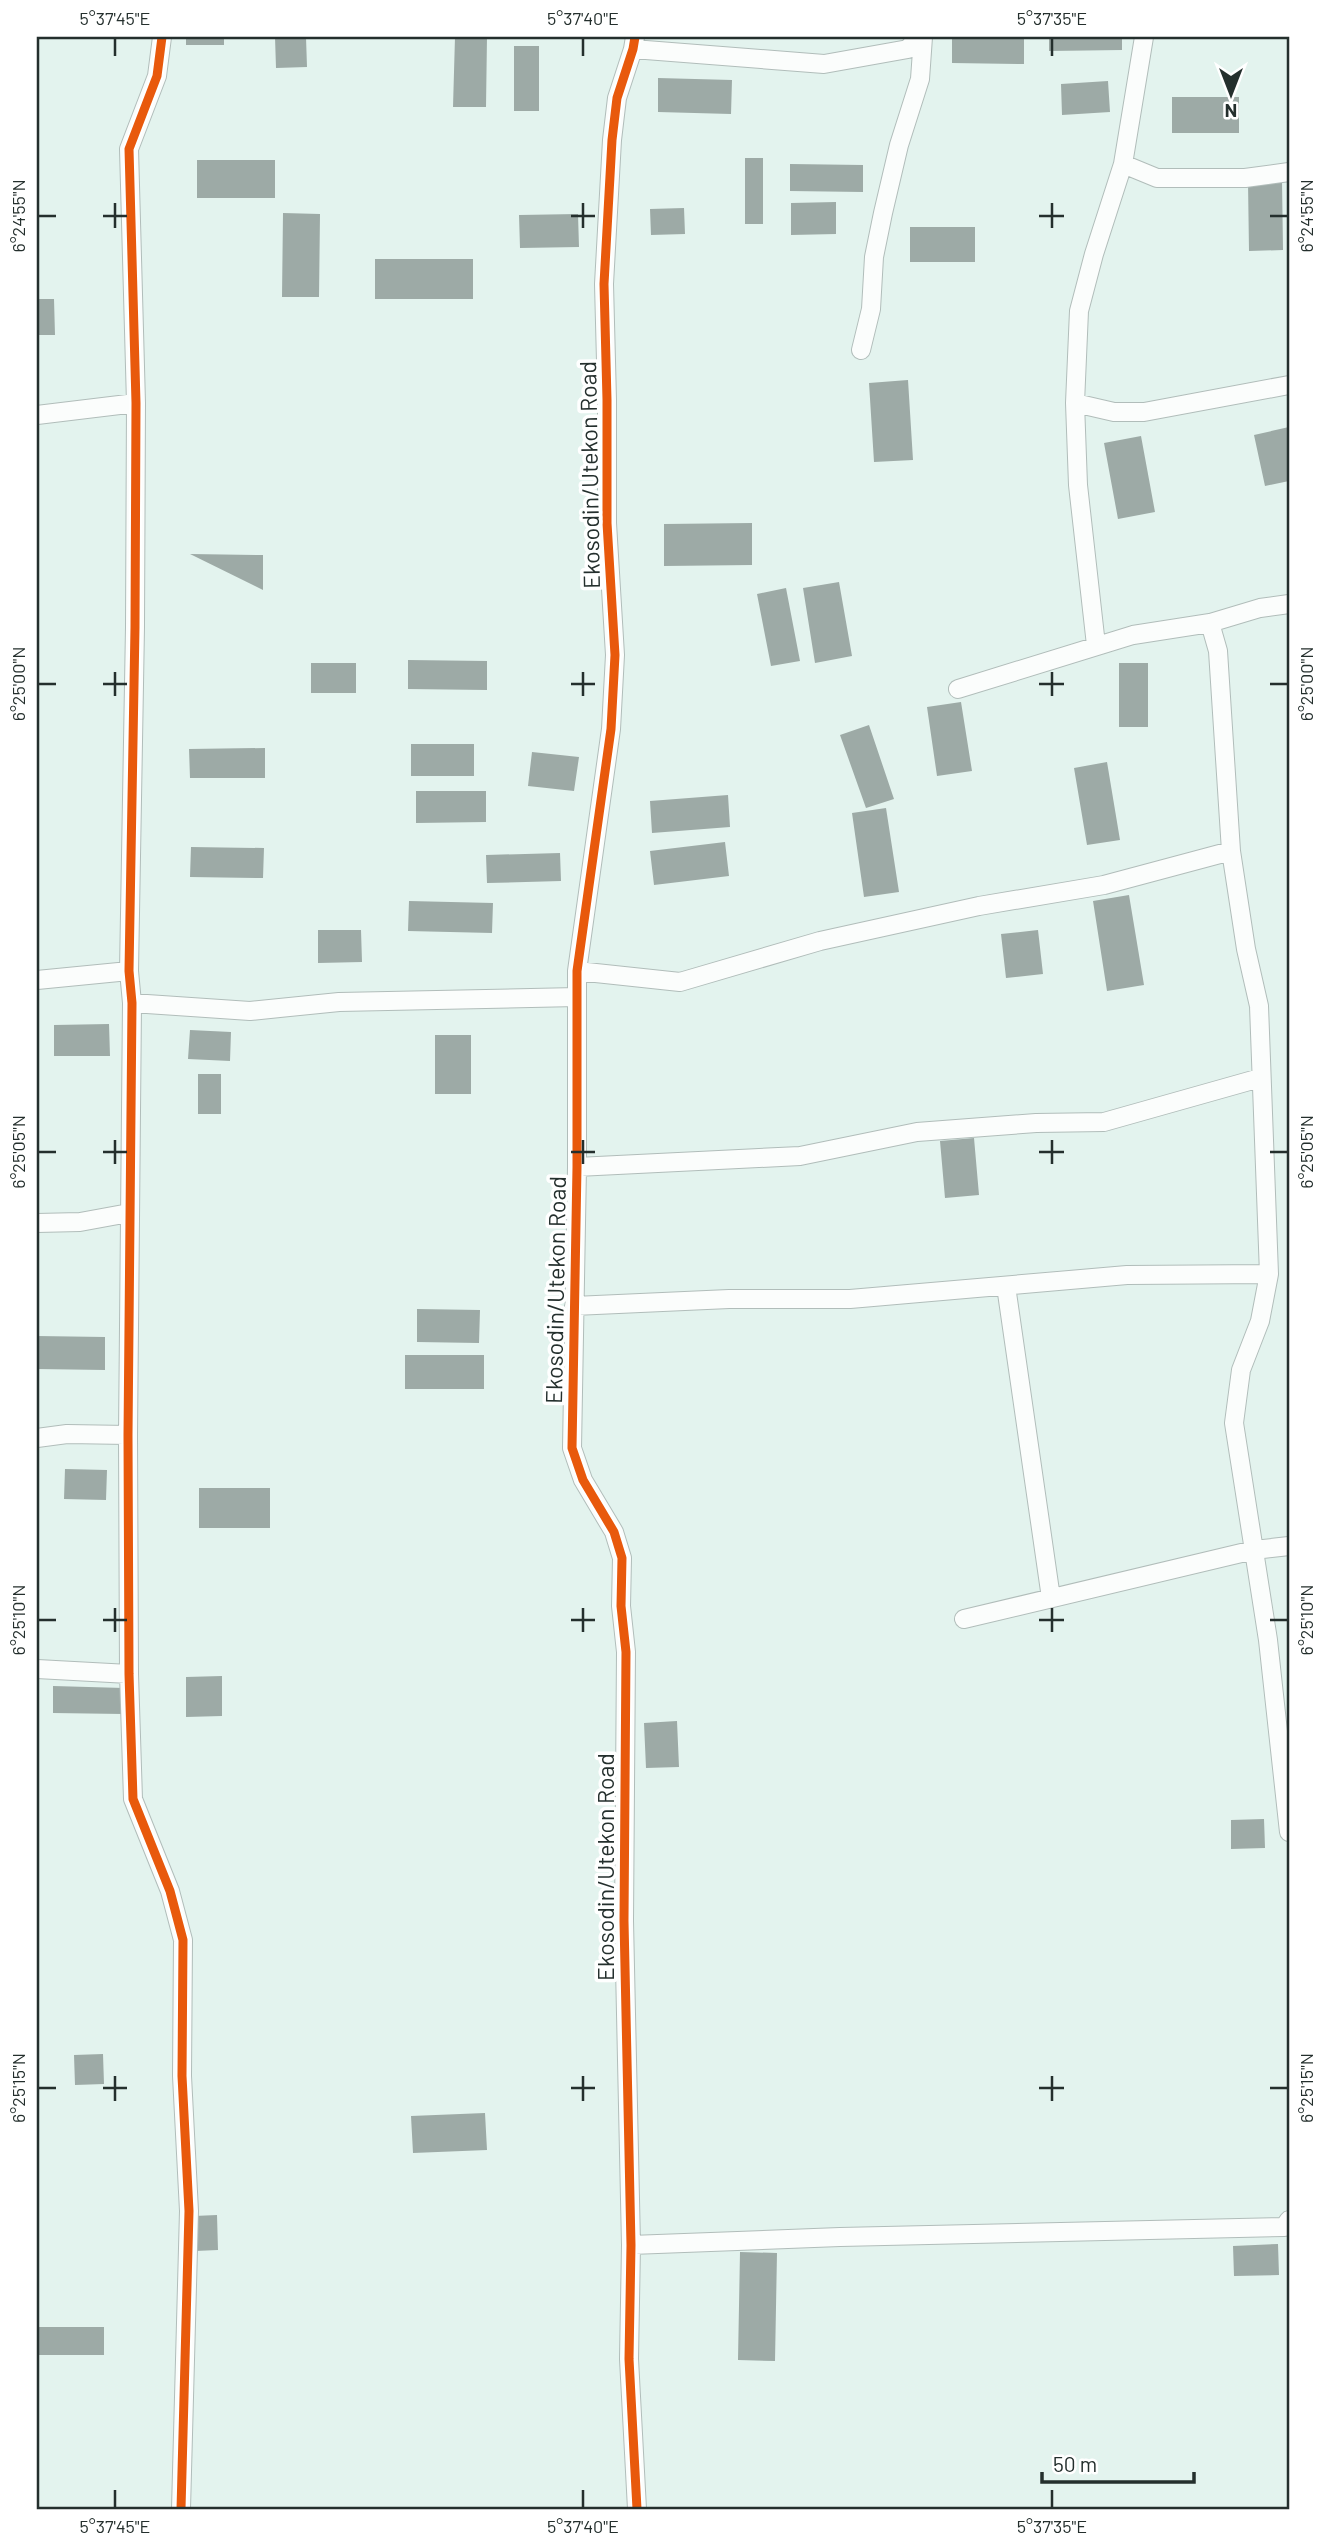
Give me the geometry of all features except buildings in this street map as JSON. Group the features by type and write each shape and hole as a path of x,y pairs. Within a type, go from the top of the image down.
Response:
{"street":[{"path":"162,37 157,76 129,149 136,403 129,971 132,1003 129,1674 133,1799 170,1891 183,1940 182,2076 189,2211 181,2509"},
{"path":"634,43 824,64 908,49 921,37"},
{"path":"861,350 871,309 874,257 883,213 899,145 920,79 921,37"},
{"path":"1096,645 1078,485 1075,403 1079,312 1094,254 1123,164 1144,37"},
{"name":"Ekosodin/Utekon Road","path":"634,43 617,98 604,284 607,523 615,655 611,729 577,971 572,1448 583,1480 614,1532 622,1558 621,1606 626,1652 624,1922 631,2245 629,2359 637,2509"},
{"path":"1123,164 1157,178 1245,178 1289,172"},
{"path":"1075,403 1114,412 1144,412 1289,385"},
{"path":"37,415 136,403"},
{"path":"958,689 1133,635 1210,623 1259,608 1289,604"},
{"path":"1210,623 1218,651 1231,851 1246,948 1259,1006 1269,1274 1259,1321 1241,1370 1234,1423 1268,1640 1289,1832"},
{"path":"577,971 680,982 820,942 979,906 1104,885 1231,851"},
{"path":"37,980 129,971"},
{"path":"132,1003 250,1011 339,1002 577,998"},
{"path":"577,1167 800,1156 917,1132 1036,1123 1104,1122 1260,1078"},
{"path":"37,1223 80,1222 129,1213"},
{"path":"574,1306 729,1300 850,1300 1127,1275 1269,1274"},
{"path":"1006,1286 1051,1598"},
{"path":"37,1438 67,1434 128,1435"},
{"path":"964,1619 1254,1550 1289,1546"},
{"path":"37,1669 129,1674"},
{"path":"631,2245 840,2237 1284,2227 1289,2220"}],"cycle path":[{"path":"162,37 157,76 129,149 136,403 129,971 132,1003 129,1674 133,1799 170,1891 183,1940 182,2076 189,2211 181,2509"},
{"path":"635,37 617,98 604,284 607,523 615,655 611,729 577,971 572,1448 583,1480 614,1532 622,1558 621,1606 626,1652 624,1921 631,2245 629,2359 637,2509"}]}
